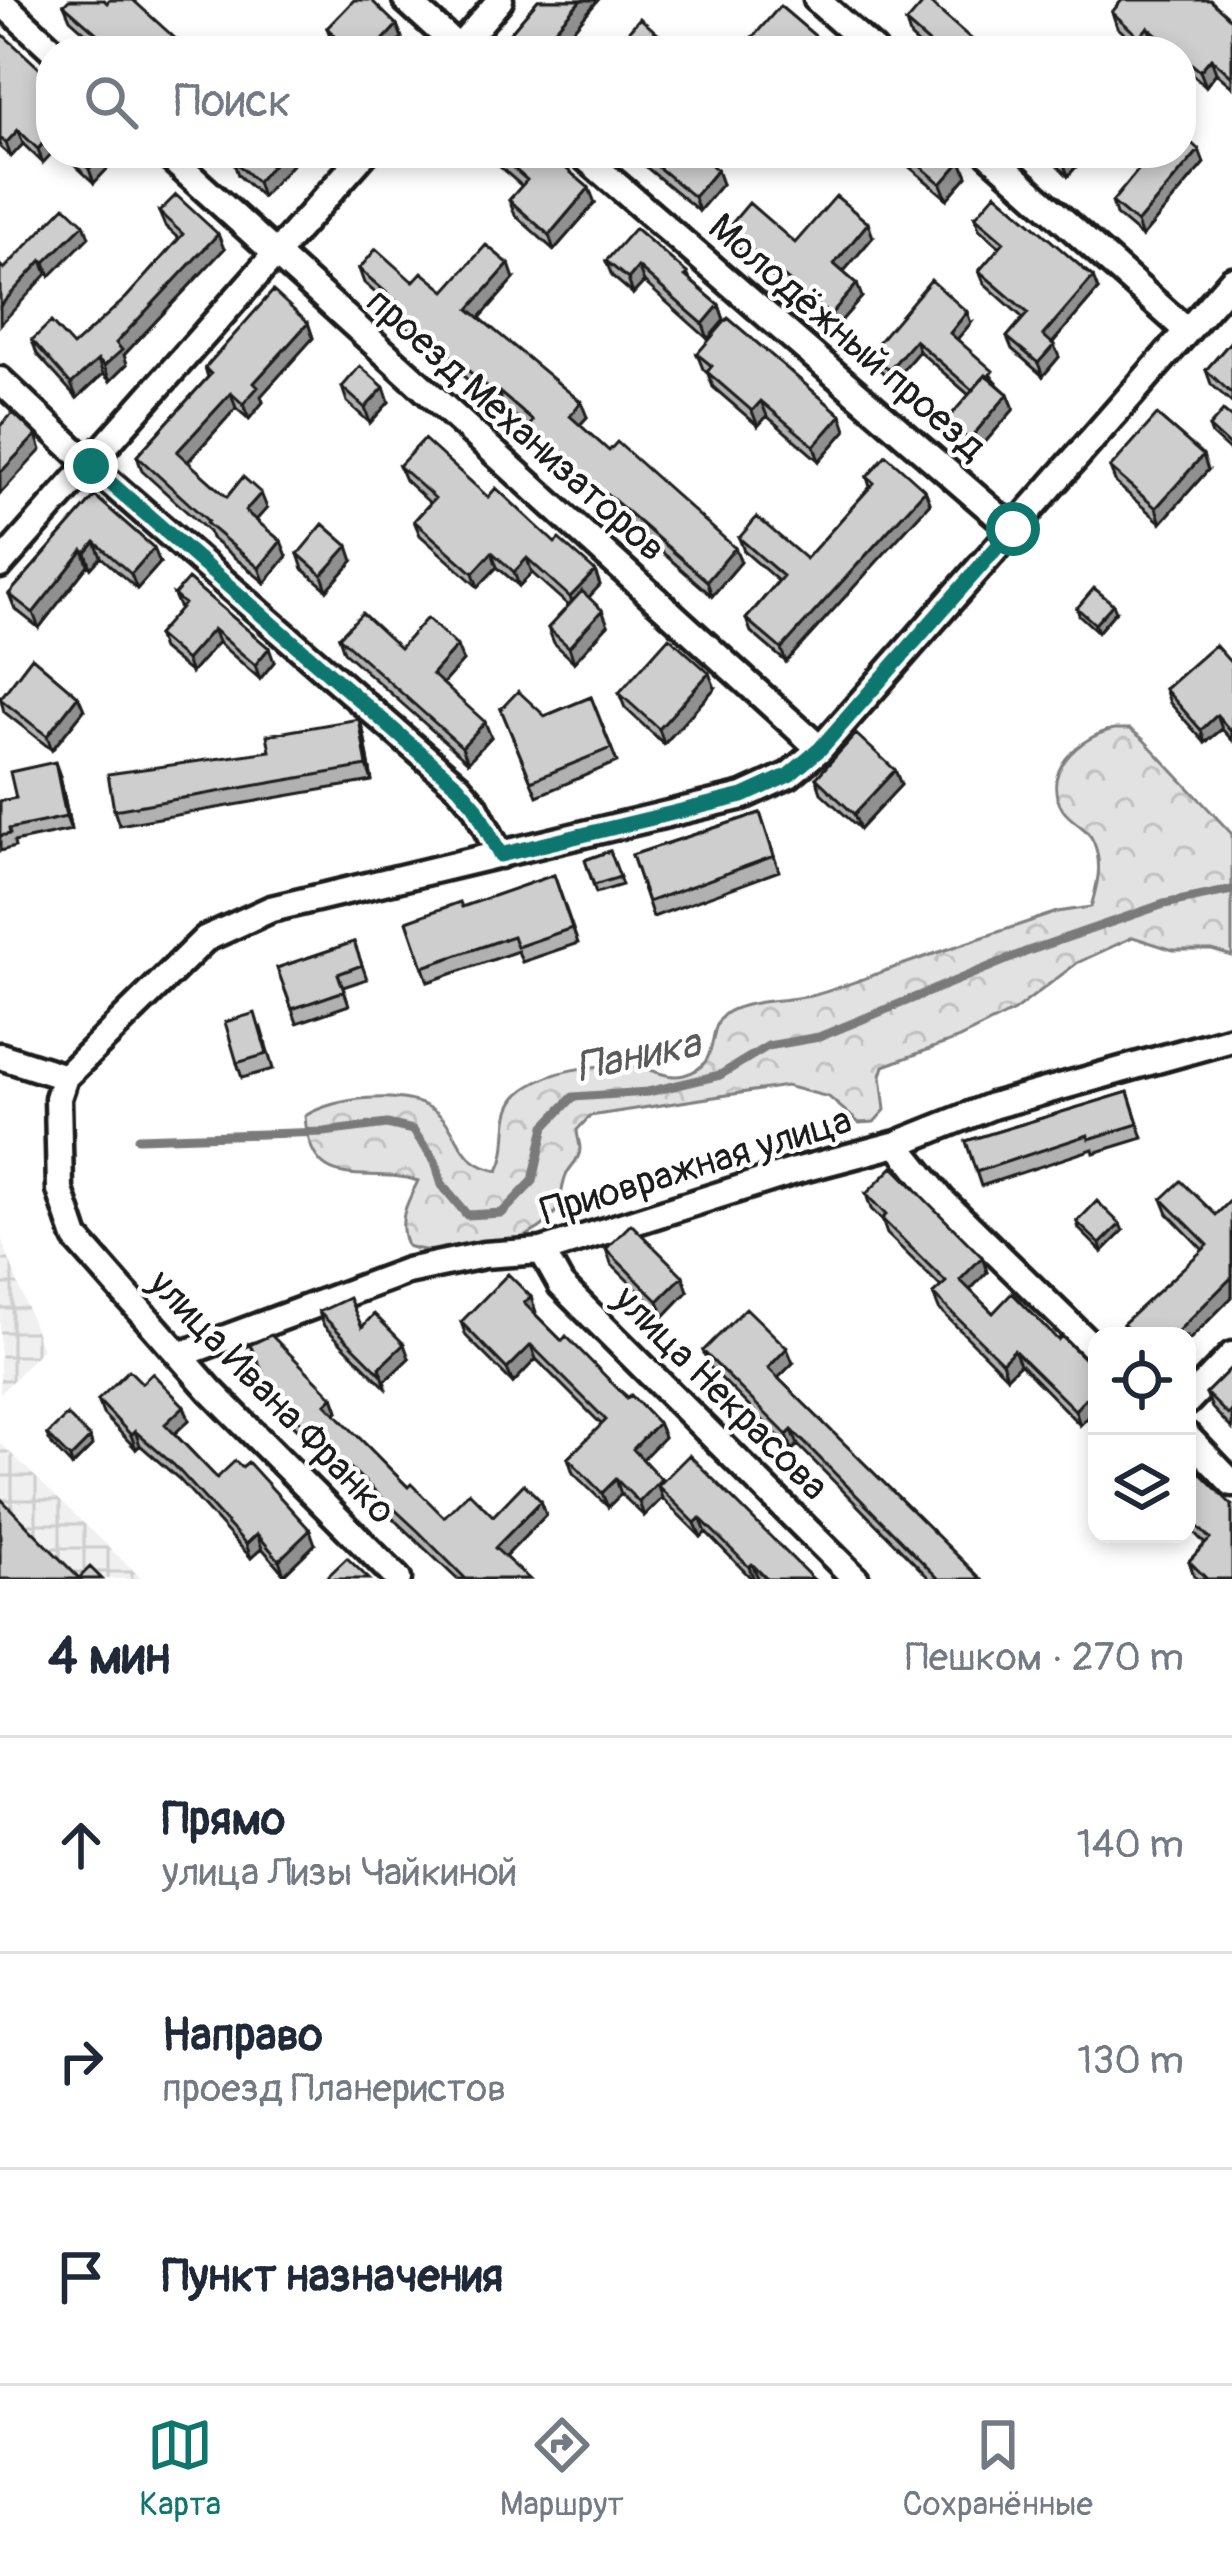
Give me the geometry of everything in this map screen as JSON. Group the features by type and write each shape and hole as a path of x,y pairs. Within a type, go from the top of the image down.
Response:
{"street":[{"path":"406,0 444,36"},
{"path":"470,36 500,0"},
{"path":"817,0 857,36"},
{"path":"0,1 38,36"},
{"name":"проезд Механизаторов","path":"181,168 820,749"},
{"path":"0,565 351,168"},
{"name":"Молодёжный проезд","path":"597,168 1013,529"},
{"path":"1005,168 1187,331"},
{"path":"0,1056 65,1077 205,939 271,909 743,796 789,775 820,749 1232,280"},
{"path":"0,380 91,466 444,773 475,806 500,855"},
{"name":"Приовражная улица","path":"180,1355 406,1271 484,1255 542,1252 795,1171 897,1144 992,1106 1232,1039"},
{"name":"улица Ивана Франко","path":"65,1077 58,1098 60,1190 76,1238 180,1355 398,1579"},
{"path":"897,1144 942,1200 1088,1342"},
{"name":"улица Некрасова","path":"542,1252 561,1285 856,1579"},
{"path":"1196,1392 1232,1354"},
{"path":"1196,1445 1232,1483"}],"shaded area":[{"path":"0,1234 42,1349 0,1394"},
{"path":"0,1443 142,1579 0,1579"}],"green space":[{"path":"1114,729 1130,729 1143,739 1232,834 1232,956 1212,950 1173,950 1133,937 1077,963 1014,1011 884,1066 885,1110 874,1122 859,1123 829,1097 786,1086 590,1116 577,1130 580,1153 567,1173 558,1208 539,1229 503,1244 462,1251 407,1246 403,1221 418,1181 329,1169 309,1142 305,1116 318,1109 368,1098 404,1099 432,1109 473,1161 498,1171 511,1106 537,1082 596,1066 684,1075 705,1061 718,1023 734,1009 815,995 1057,912 1091,907 1097,851 1088,833 1063,810 1056,782 1076,748"}],"building":[{"path":"69,0 133,0 173,36 100,36 64,5"},
{"path":"354,0 371,0 397,25 387,36 335,36 327,28"},
{"path":"538,0 581,0 549,36 508,36"},
{"path":"926,0 968,36 921,36 906,23"},
{"path":"1122,0 1210,0 1232,20 1232,77 1211,58 1200,71 1196,68 1196,36 1159,36 1148,27 1138,36 1112,12"},
{"path":"780,6 815,36 754,36"},
{"path":"640,18 660,36 624,36"},
{"path":"0,32 36,65 36,147 18,130 6,143 0,138"},
{"path":"242,168 270,168 257,182"},
{"path":"513,168 566,168 589,188 549,235 509,200 527,180"},
{"path":"659,168 715,168 694,197"},
{"path":"922,168 955,168 941,184"},
{"path":"1140,168 1184,168 1137,223 1112,202"},
{"path":"996,193 1093,277 1043,335 1054,345 1038,363 1007,337 1028,313 979,271 1004,242 975,217"},
{"path":"176,195 218,234 116,343 122,350 104,366 98,360 71,384 32,340 51,322 73,346 126,298 183,234 159,212"},
{"path":"836,196 868,223 834,264 857,284 830,315 727,229 749,203 795,243"},
{"path":"65,206 84,224 0,306 0,265 4,269"},
{"path":"635,228 719,305 703,324 638,267 628,279 606,261"},
{"path":"486,245 509,264 469,309 581,402 570,416 609,451 617,442 735,548 707,581 529,426 533,421 393,305 396,301 359,269 376,249 413,282 422,272 445,291"},
{"path":"931,280 967,312 950,333 993,371 972,390 915,340 889,370 869,353"},
{"path":"273,291 308,323 254,383 258,387 243,404 231,393 177,452 227,497 243,477 261,493 245,511 281,541 259,568 137,456 211,374 205,368"},
{"path":"728,318 841,415 814,446 761,401 752,411 707,372 712,366 697,354"},
{"path":"1232,340 1232,394 1206,370"},
{"path":"360,366 384,387 365,408 342,387"},
{"path":"986,375 1008,394 969,440 946,421"},
{"path":"1223,411 1232,418 1232,448 1209,427"},
{"path":"13,413 36,435 0,473 0,426"},
{"path":"1157,415 1203,455 1156,508 1110,468"},
{"path":"424,439 488,497 496,488 555,543 559,539 595,571 570,597 527,558 514,572 492,552 473,573 414,521 435,498 399,466"},
{"path":"886,455 925,490 781,649 746,619 783,576 739,538 757,517 806,559 874,483 867,477"},
{"path":"95,496 154,548 131,574 95,542 86,553 83,550 33,613 9,594"},
{"path":"323,524 348,546 322,575 298,554"},
{"path":"188,579 269,648 255,665 213,629 186,660 157,635 184,604 174,595"},
{"path":"1094,588 1113,604 1095,624 1077,608"},
{"path":"582,591 602,610 569,647 548,628"},
{"path":"362,613 400,648 427,618 457,646 432,674 485,722 462,747 339,637"},
{"path":"669,637 709,673 659,729 619,693"},
{"path":"1215,645 1232,664 1232,733 1217,715 1201,730 1165,689"},
{"path":"32,657 78,696 47,736 0,699"},
{"path":"518,691 545,716 591,697 611,748 531,781 501,709"},
{"path":"359,719 367,766 114,810 108,774 270,751 267,735"},
{"path":"856,734 895,770 854,814 816,778"},
{"path":"55,762 66,817 9,829 10,834 0,836 0,801 16,798 10,772"},
{"path":"760,813 774,856 648,902 632,855"},
{"path":"610,851 620,877 594,885 585,860"},
{"path":"554,875 572,928 517,947 513,936 423,967 407,921"},
{"path":"354,942 362,965 338,974 344,991 292,1009 277,968"},
{"path":"255,1013 267,1054 237,1063 225,1022"},
{"path":"1128,1092 1138,1124 1089,1139 1088,1135 976,1172 966,1141"},
{"path":"893,1167 982,1257 960,1280 993,1313 1012,1293 1058,1340 1061,1336 1088,1362 1088,1400 1075,1410 1014,1350 1002,1362 933,1294 946,1282 882,1219 886,1215 866,1194"},
{"path":"1181,1181 1216,1215 1232,1199 1232,1277 1182,1327 1126,1327 1123,1324 1208,1245 1162,1199"},
{"path":"1097,1201 1120,1224 1100,1244 1077,1222"},
{"path":"631,1224 683,1276 658,1301 606,1249"},
{"path":"508,1274 531,1297 524,1303 562,1341 566,1336 658,1423 633,1449 661,1479 639,1502 616,1479 602,1493 568,1458 606,1420 531,1345 507,1369 461,1322"},
{"path":"349,1298 362,1327 374,1314 404,1344 380,1367 381,1374 319,1312"},
{"path":"746,1308 787,1348 768,1368 981,1579 939,1579 792,1430 787,1435 703,1351"},
{"path":"271,1335 333,1397 326,1404 444,1517 469,1492 493,1516 524,1484 541,1501 495,1548 529,1579 466,1579 275,1398 250,1345"},
{"path":"1232,1367 1232,1411 1228,1415 1206,1393"},
{"path":"129,1370 142,1383 152,1373 184,1406 165,1424 217,1478 235,1461 242,1467 248,1462 310,1530 279,1560 257,1534 246,1544 174,1465 135,1431 131,1435 98,1400"},
{"path":"67,1415 90,1438 70,1458 47,1435"},
{"path":"689,1455 813,1579 767,1579 700,1518 695,1523 658,1486"},
{"path":"1196,1469 1232,1505 1232,1579 1207,1579 1189,1561 1210,1539 1196,1525"},
{"path":"0,1498 79,1578 90,1567 102,1579 0,1579"},
{"path":"347,1558 369,1579 325,1579"}],"waterway":[{"name":"Паника","path":"138,1138 324,1132 387,1124 413,1130 435,1161 442,1185 467,1215 502,1213 533,1181 545,1126 573,1097 648,1092 720,1075 768,1046 819,1037 1028,951 1164,904 1232,890"}],"route":[{"path":"91,466 458,786 475,806 500,855 743,796 789,775 820,749 1013,529"}]}
